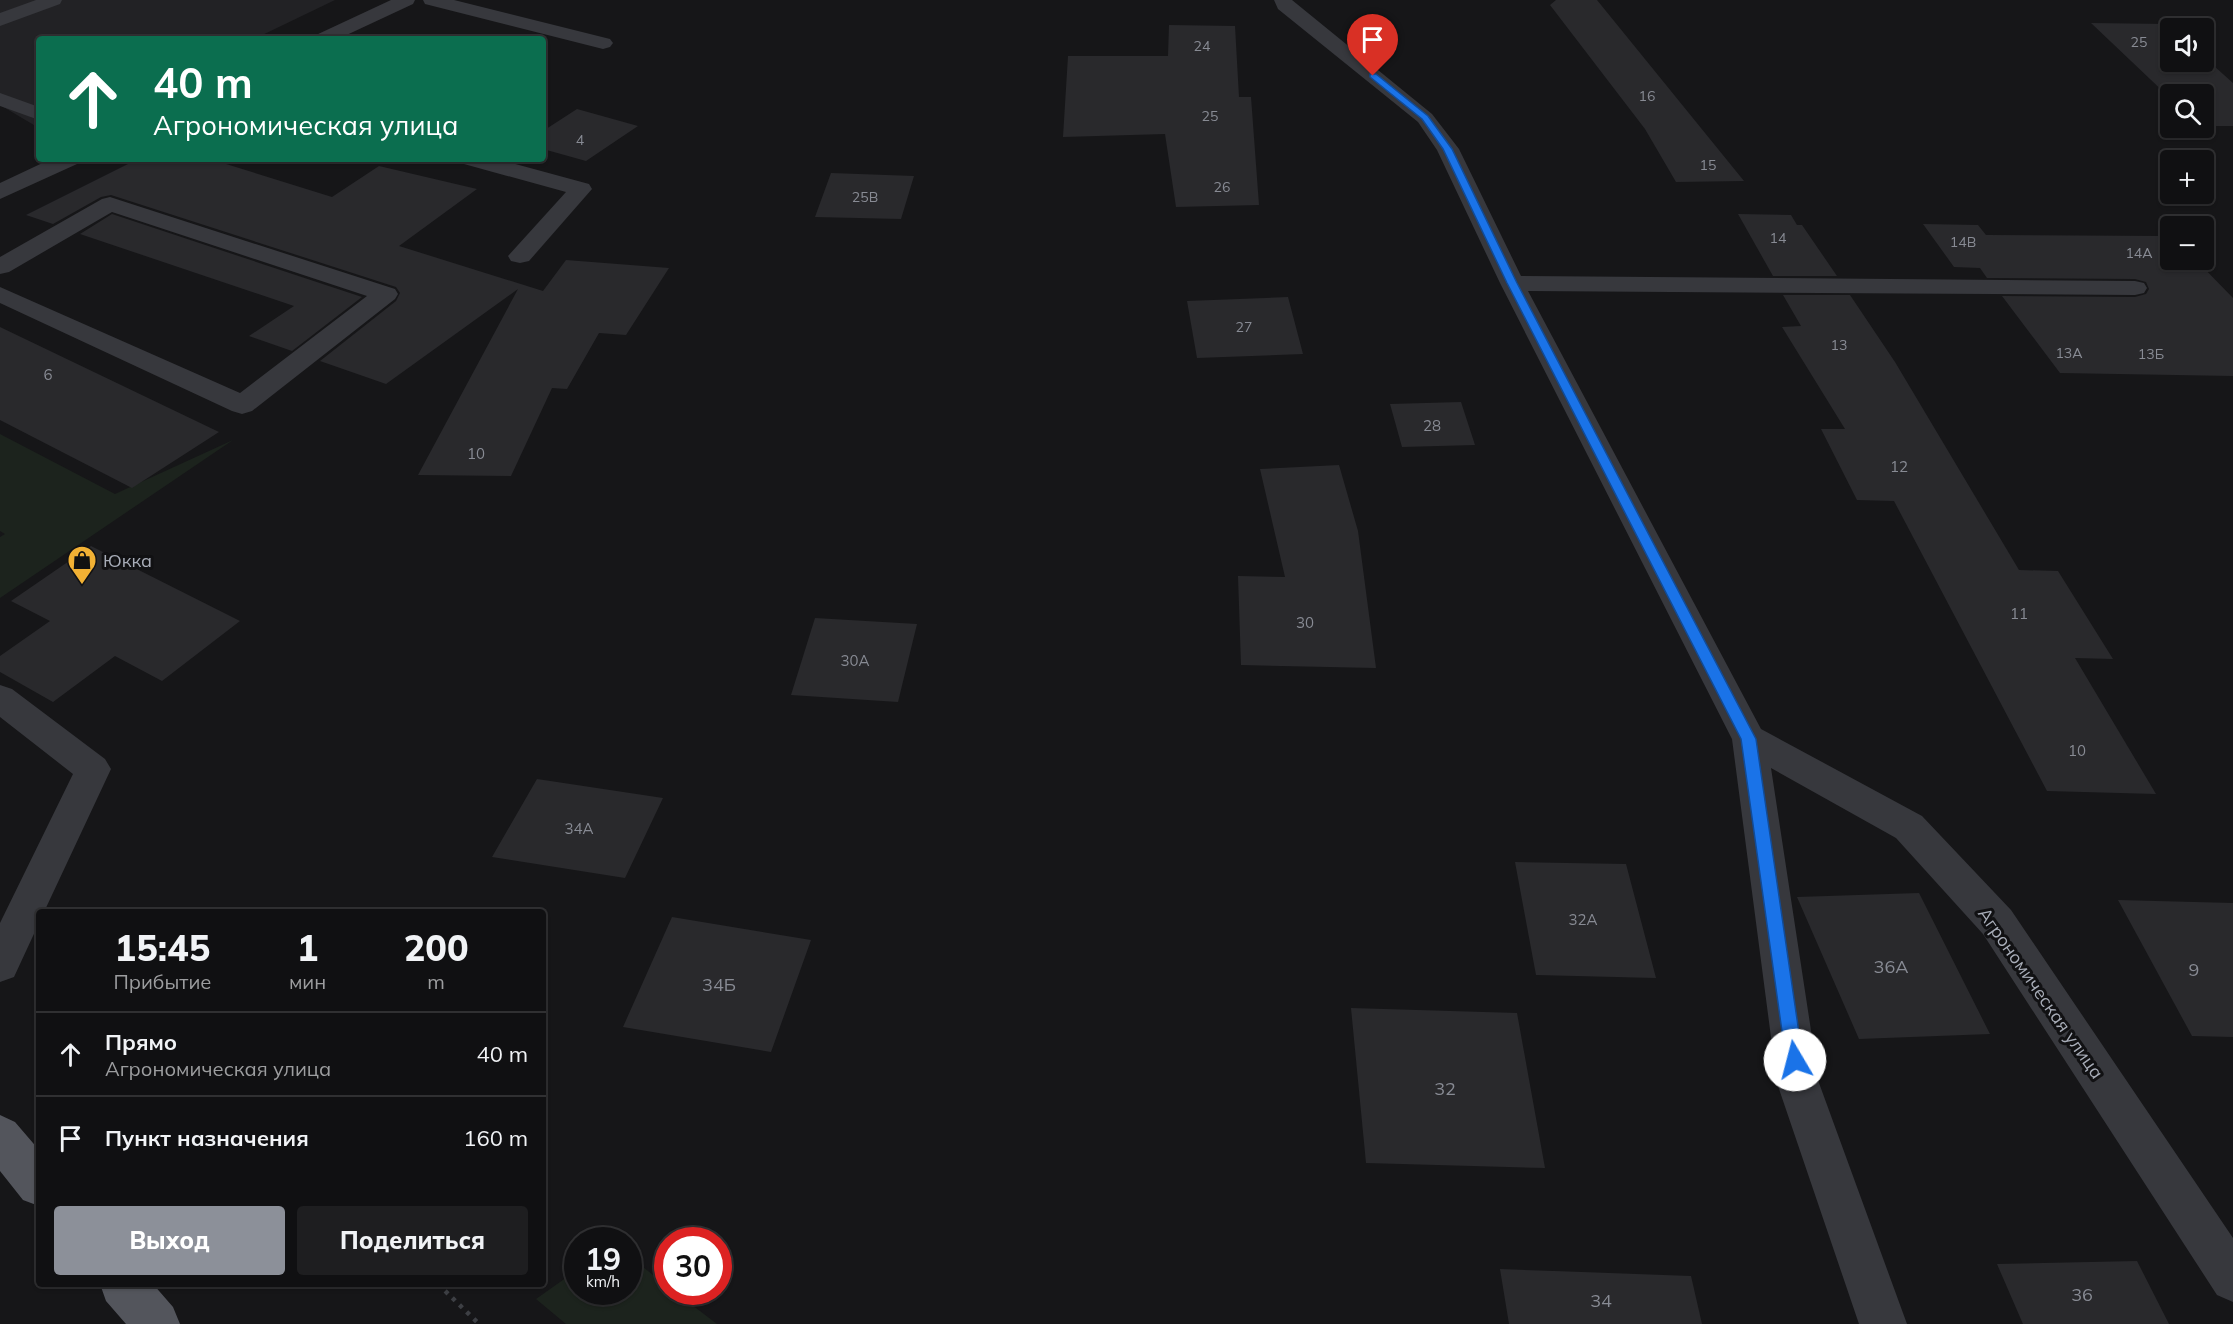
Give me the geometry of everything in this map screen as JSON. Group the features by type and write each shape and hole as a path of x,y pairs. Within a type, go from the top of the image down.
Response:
{"main road":[{"path":"0,1137 36,1180"},
{"path":"125,1287 156,1324"}],"street":[{"path":"0,20 53,0"},
{"path":"329,36 406,0"},
{"path":"432,0 603,43"},
{"path":"1283,0 1285,6 1425,118 1448,149 1512,283 1749,739 1798,1083 1883,1324"},
{"path":"0,99 36,113"},
{"path":"0,192 63,162"},
{"path":"483,162 581,189 520,256"},
{"path":"0,267 110,204 386,294 242,405 0,294"},
{"path":"1512,283 2135,288"},
{"path":"0,698 93,769 0,964"},
{"name":"Агрономическая улица","path":"1749,739 1909,827 1997,922 2233,1279"}],"path":[{"path":"441,1287 479,1324"}],"shaded area":[{"path":"0,0 335,0 260,36 36,36 36,126 0,105"},
{"path":"0,434 115,494 233,440 0,598 0,537 5,534 0,531"},
{"path":"642,1266 654,1276 654,1305 692,1305 717,1324 566,1324 536,1299 564,1279 564,1305 642,1305"}],"building":[{"path":"1556,0 1597,0 1744,181 1676,182 1645,129 1550,5"},
{"path":"2091,23 2160,24 2160,72 2214,72 2214,66 2233,83 2233,126 2214,126 2214,84 2160,84 2160,89"},
{"path":"1169,25 1235,26 1239,97 1251,97 1259,205 1176,207 1165,134 1063,137 1068,56 1168,56"},
{"path":"577,109 638,126 586,161 546,150 546,129"},
{"path":"132,162 135,164 139,162 220,162 332,197 379,166 477,189 399,246 543,291 566,260 669,268 626,335 599,333 567,389 552,388 511,476 418,475 518,289 386,384 320,361 396,301 400,293 396,287 111,195 101,197 53,224 26,215"},
{"path":"831,173 914,176 901,219 815,217"},
{"path":"112,214 362,297 292,351 249,336 294,306 80,234"},
{"path":"1738,214 1791,215 1797,225 1802,225 1837,276 1773,276"},
{"path":"1923,224 1978,225 1986,235 2160,236 2160,270 2206,270 2233,298 2233,376 2060,373 2002,296 2135,297 2146,294 2149,289 2146,282 2135,279 1987,278 1980,268 1954,267"},
{"path":"1783,295 1850,295 1895,362 2019,570 2058,571 2113,659 2075,658 2156,794 2047,791 1894,501 1857,500 1821,429 1845,429 1782,327 1801,326"},
{"path":"1288,297 1303,354 1197,358 1187,301"},
{"path":"0,327 219,432 132,488 0,420"},
{"path":"1461,402 1475,445 1402,447 1390,404"},
{"path":"1339,465 1358,531 1376,668 1241,665 1238,576 1285,577 1260,469"},
{"path":"91,546 240,621 162,681 115,656 53,702 0,672 0,656 50,621 11,601"},
{"path":"815,618 917,624 898,702 791,695"},
{"path":"537,779 663,798 625,878 492,857"},
{"path":"1515,862 1626,864 1656,978 1536,975"},
{"path":"1919,893 1990,1034 1859,1039 1797,897"},
{"path":"2118,900 2233,903 2233,1037 2192,1036"},
{"path":"672,917 811,940 771,1052 623,1027"},
{"path":"1351,1008 1517,1013 1545,1168 1366,1163"},
{"path":"2137,1261 2169,1324 2023,1324 1997,1264"},
{"path":"1500,1269 1691,1276 1702,1324 1509,1324"}],"place":[{"name":"Юкка","path":"82,586"}],"route":[{"path":"1373,76 1425,118 1448,149 1512,283 1749,739 1795,1060"}]}
